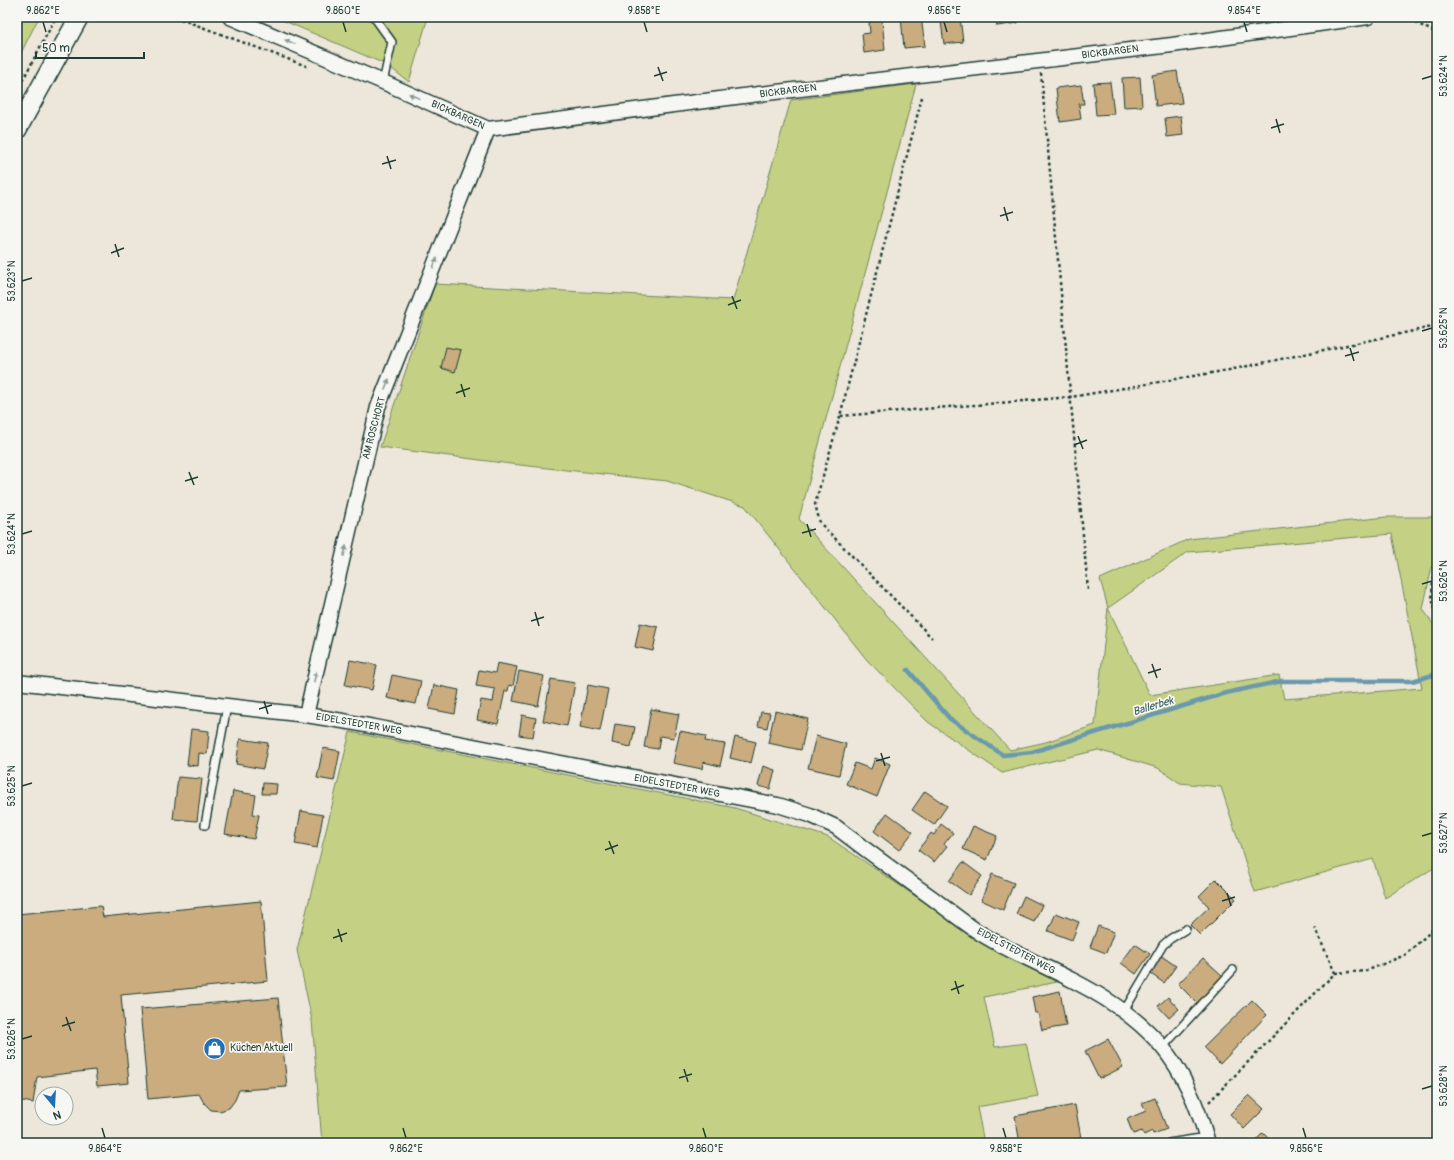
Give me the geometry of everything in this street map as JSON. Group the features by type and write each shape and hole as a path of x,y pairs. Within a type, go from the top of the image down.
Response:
{"street":[{"path":"17,130 79,17"},
{"name":"BICKBARGEN","path":"230,17 383,82 488,129 751,95 1172,45 1368,17"},
{"name":"AM ROSCHORT","path":"306,715 378,407 488,129"},
{"name":"EIDELSTEDTER WEG","path":"17,682 306,715 349,722 778,805 810,815 836,827 980,933 1018,954 1093,991 1124,1011 1142,1025 1163,1047 1189,1087 1199,1112 1207,1140"}],"lane":[{"path":"374,17 392,42 383,82"},
{"path":"205,825 227,706"},
{"path":"1124,1011 1163,945 1186,929"},
{"path":"1163,1047 1233,970"},
{"path":"1169,1143 1207,1140"}],"path":[{"path":"17,91 56,17"},
{"path":"175,17 311,68"},
{"path":"1412,17 1418,24 1437,33"},
{"path":"1040,60 1088,590"},
{"path":"922,97 840,416 815,504 820,523 932,638"},
{"path":"840,416 1071,398 1229,370 1437,326"},
{"path":"1437,559 1432,584 1432,605 1437,613"},
{"path":"1199,1112 1335,973 1366,971 1405,955 1437,926"},
{"path":"1315,928 1335,973"}],"green space":[{"path":"17,17 39,17 17,61"},
{"path":"275,17 428,17 409,82 387,65"},
{"path":"916,84 799,519 1010,750 1046,742 1095,725 1108,608 1100,579 1189,539 1386,517 1437,517 1437,543 1423,609 1437,630 1437,866 1385,898 1373,859 1255,892 1221,787 1180,783 1158,768 1098,750 1002,773 928,722 867,660 745,506 667,481 511,464 380,447 435,284 733,300 791,100","holes":["1392,534 1422,688 1284,699 1279,675 1150,695 1108,608 1188,552"]},
{"path":"350,732 735,808 828,837 997,951 1057,982 984,997 995,1047 1026,1043 1038,1096 977,1107 984,1143 322,1143 312,1020 297,950"}],"building":[{"path":"901,17 921,17 925,46 904,48"},
{"path":"948,17 960,17 963,42 944,44 941,22 948,21"},
{"path":"995,17 1017,17 1018,23 997,26"},
{"path":"882,20 885,50 864,53 862,34 870,33 869,22"},
{"path":"1177,71 1182,103 1156,106 1152,75"},
{"path":"1140,77 1142,106 1124,107 1122,78"},
{"path":"1110,82 1114,114 1096,115 1093,83"},
{"path":"1081,85 1084,104 1079,104 1081,119 1060,122 1056,88"},
{"path":"1181,116 1183,135 1167,137 1165,118"},
{"path":"446,347 461,350 455,372 441,368"},
{"path":"640,623 658,627 653,651 635,647"},
{"path":"350,660 377,665 372,690 345,685"},
{"path":"497,663 517,667 513,686 509,685 508,691 505,691 498,724 477,720 481,700 493,702 495,689 476,686 479,670 495,673"},
{"path":"519,671 544,676 538,706 513,701"},
{"path":"392,675 421,681 416,704 387,698"},
{"path":"551,679 575,683 567,726 543,721"},
{"path":"434,685 459,690 455,714 429,709"},
{"path":"588,685 608,689 600,731 580,727"},
{"path":"651,709 679,714 674,738 660,736 658,749 644,747"},
{"path":"775,711 808,719 801,750 768,743"},
{"path":"761,712 770,713 767,728 758,726"},
{"path":"522,715 536,718 533,737 519,735"},
{"path":"615,724 635,727 631,747 612,743"},
{"path":"191,729 209,731 207,754 199,753 198,766 187,765"},
{"path":"680,731 706,736 705,741 725,744 720,766 703,762 702,769 673,763"},
{"path":"816,736 846,744 839,775 808,768"},
{"path":"735,737 756,742 751,763 730,758"},
{"path":"240,739 268,743 263,769 236,764"},
{"path":"323,748 340,751 334,781 317,778"},
{"path":"875,758 890,764 877,797 846,784 855,763 871,769"},
{"path":"763,766 775,770 770,789 758,786"},
{"path":"178,777 202,779 197,821 173,819"},
{"path":"263,783 277,784 276,794 262,794"},
{"path":"233,791 256,795 253,814 259,815 254,839 225,834"},
{"path":"925,791 947,806 934,825 912,810"},
{"path":"301,811 323,815 317,848 295,844"},
{"path":"887,813 913,832 899,850 874,831"},
{"path":"941,824 953,833 944,844 947,846 934,862 918,850 931,833 934,835"},
{"path":"973,826 997,836 987,860 963,849"},
{"path":"963,862 982,876 969,895 949,881"},
{"path":"992,874 1014,883 1003,910 981,900"},
{"path":"1216,879 1236,899 1200,935 1190,925 1209,907 1199,896"},
{"path":"1024,896 1042,905 1034,922 1016,914"},
{"path":"261,901 268,981 121,995 129,1083 97,1086 95,1070 37,1077 36,1086 34,1086 33,1103 17,1100 17,914 101,906 103,917"},
{"path":"1056,913 1079,922 1072,940 1048,931"},
{"path":"1098,926 1114,932 1106,953 1090,947"},
{"path":"1135,944 1150,954 1136,974 1121,963"},
{"path":"1160,955 1176,966 1164,983 1148,972"},
{"path":"1203,958 1224,977 1198,1004 1178,984"},
{"path":"1060,991 1066,1026 1042,1030 1038,1013 1035,1013 1032,997"},
{"path":"1168,997 1179,1009 1169,1018 1158,1006"},
{"name":"Küchen Aktuell","path":"278,998 287,1087 239,1090 235,1100 229,1108 220,1111 211,1110 204,1103 199,1094 148,1099 140,1009"},
{"path":"1252,1000 1267,1015 1220,1064 1204,1047"},
{"path":"1108,1039 1123,1067 1099,1079 1085,1051"},
{"path":"1249,1095 1264,1109 1244,1129 1230,1114"},
{"path":"1155,1098 1167,1129 1153,1134 1152,1131 1144,1135 1142,1131 1133,1134 1127,1119 1146,1111 1142,1103"},
{"path":"1075,1105 1081,1138 1056,1143 1020,1143 1015,1116"},
{"path":"1263,1133 1273,1143 1253,1143"}],"waterway":[{"name":"Ballerbek","path":"908,670 950,719 1003,755 1032,752 1226,693 1282,681 1412,681 1437,674"}],"place":[{"name":"Küchen Aktuell","path":"214,1048"}]}
